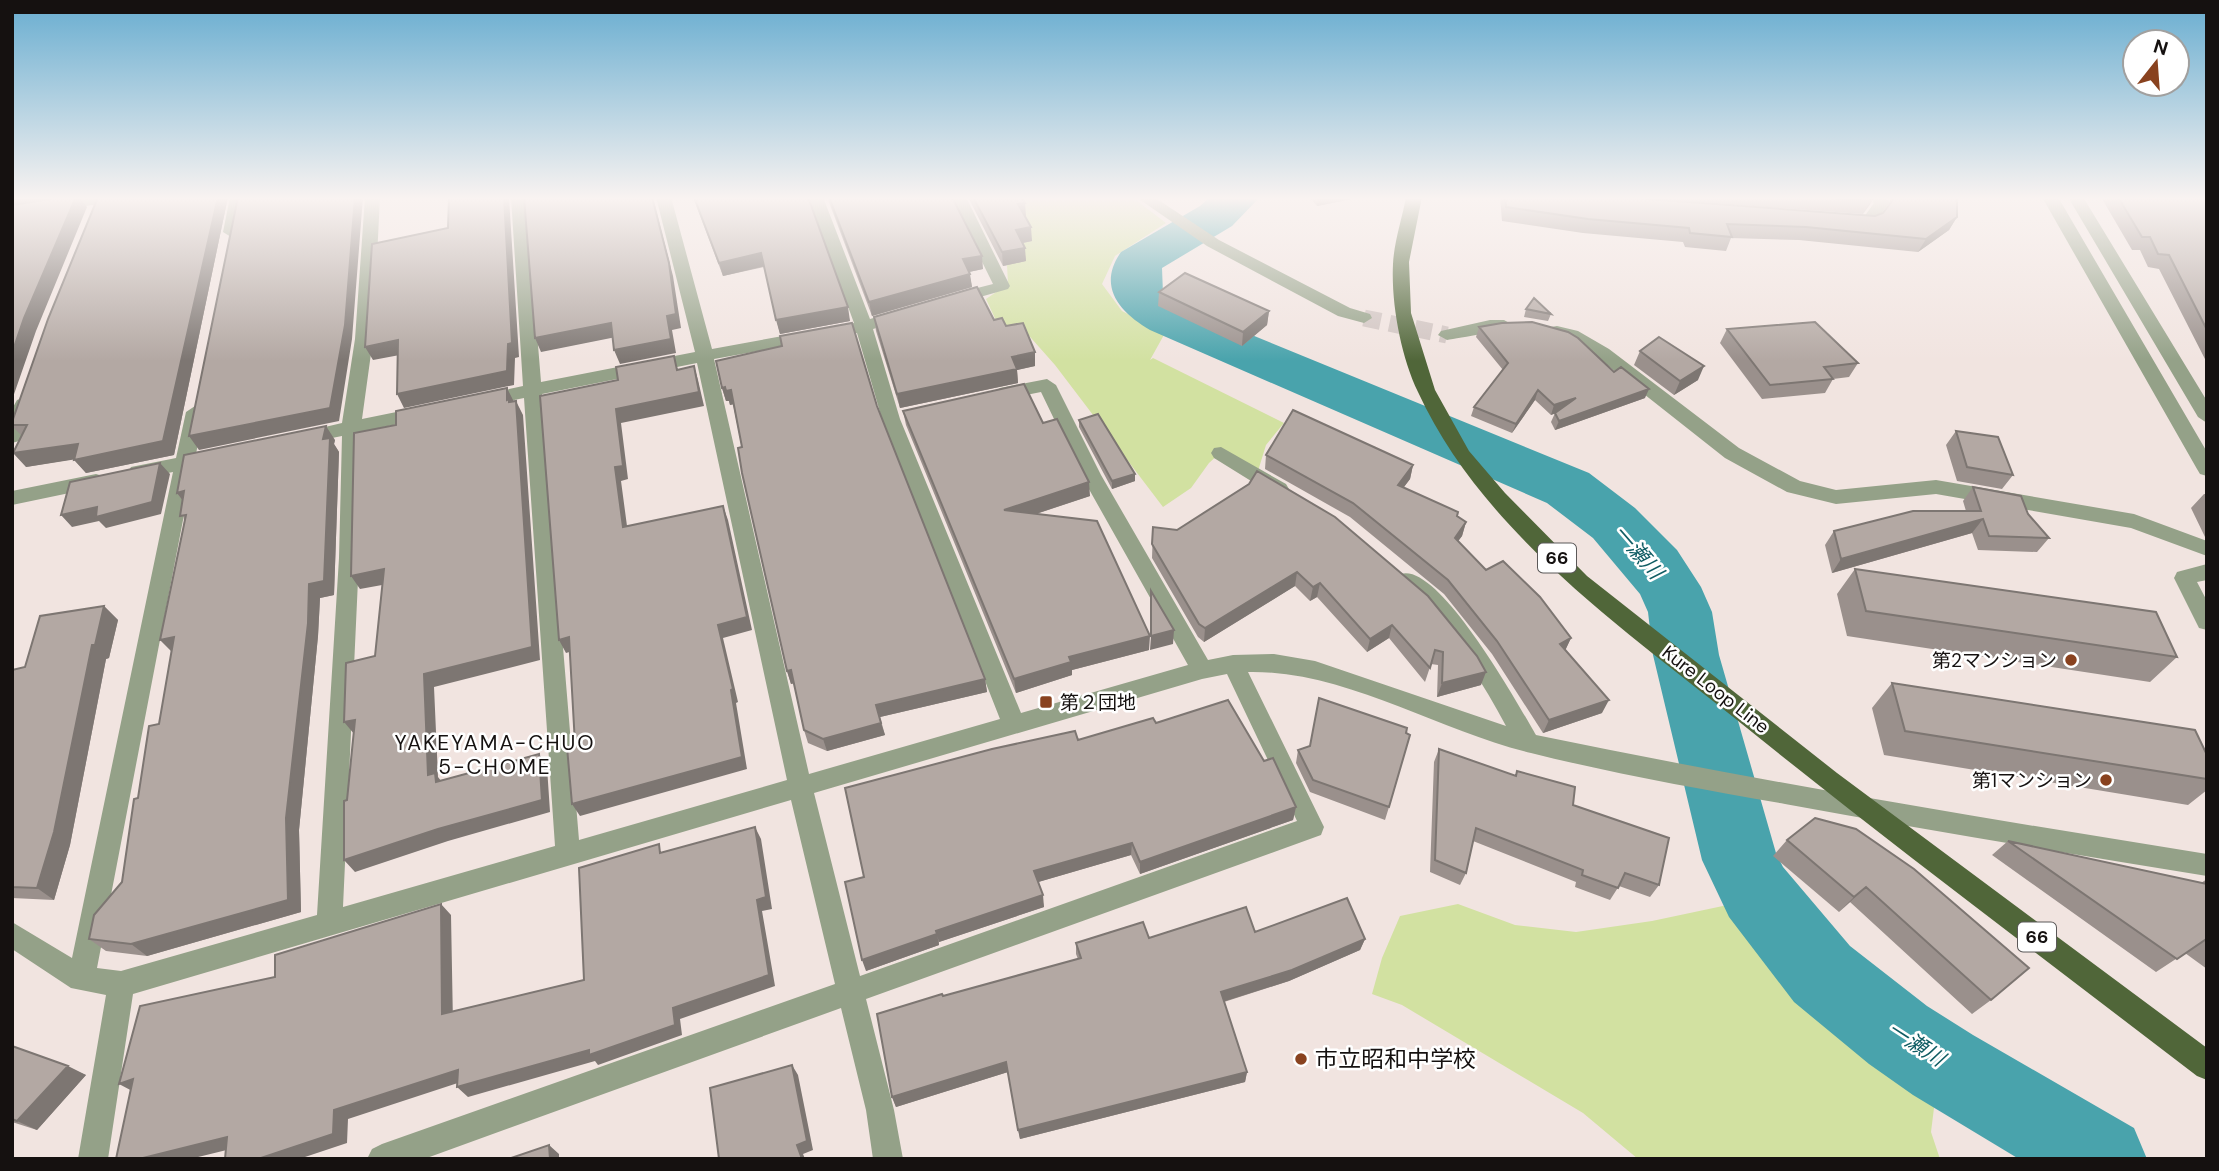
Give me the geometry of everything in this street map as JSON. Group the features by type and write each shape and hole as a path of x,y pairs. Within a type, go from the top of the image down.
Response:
{"main road":[{"name":"Kure Loop Line","path":"1403,252 1403,313 1426,390 1462,454 1498,498 1580,582 1867,808 2207,1066"}],"street":[{"path":"329,924 349,558 351,428 364,339 369,252"},
{"path":"522,252 570,854"},
{"path":"677,252 705,357 800,787 880,1110 888,1159"},
{"path":"836,252 1014,725"},
{"path":"940,303 1002,286 985,252"},
{"path":"1230,252 1345,312 1364,318"},
{"path":"2082,252 2207,469"},
{"path":"2108,252 2207,417"},
{"path":"468,403 864,326 915,311"},
{"path":"1447,335 1490,325 1534,326 1572,335 1603,353 1732,453 1794,487 1836,497 1936,486 2134,521 2207,549"},
{"path":"12,438 30,385"},
{"path":"984,398 1047,385 1091,475 1202,670"},
{"path":"82,979 198,396"},
{"path":"287,442 442,409"},
{"path":"1220,453 1292,497"},
{"path":"12,498 223,455"},
{"path":"1393,568 1434,602 1482,662 1528,743"},
{"path":"2207,572 2184,578 2207,622"},
{"path":"12,934 82,979 121,984 1202,670 1233,664 1274,663 1315,670 1528,743 1665,772 2207,865"},
{"path":"382,1159 1312,827 1233,664"},
{"path":"93,1159 121,984"}],"green space":[{"path":"1013,252 1122,252 1115,256 1102,284 1122,311 1165,333 1150,360 1153,358 1284,423 1266,445 1258,471 1220,453 1191,488 1163,507 1055,365 1024,330 999,327 986,299 1008,284 1007,265"},
{"path":"1737,903 1805,989 1898,1062 1937,1084 1931,1132 1940,1159 1638,1159 1583,1113 1402,1005 1372,994 1382,958 1400,916 1458,904 1515,925 1576,932 1652,921"}],"building":[{"path":"12,252 53,252 24,318 12,353"},
{"path":"76,252 206,252 163,441 74,460 78,444 13,453 27,425 12,425 12,422 48,319"},
{"path":"227,252 351,252 345,325 330,408 189,436"},
{"path":"371,252 507,252 512,343 508,344 507,371 397,394 398,340 365,347"},
{"path":"528,252 666,252 676,314 667,316 671,339 614,350 611,323 535,338"},
{"path":"715,252 828,252 848,307 776,320 761,253 719,263"},
{"path":"850,252 980,252 982,256 963,259 970,274 869,302"},
{"path":"2157,252 2207,252 2207,330 2169,255"},
{"path":"1185,273 1269,311 1243,332 1159,292"},
{"path":"977,287 994,320 1002,318 1006,326 1023,323 1035,352 1012,357 1017,369 897,394 874,317"},
{"path":"1534,298 1551,314 1526,309"},
{"path":"1532,322 1568,332 1614,372 1621,367 1649,389 1559,421 1555,413 1576,398 1554,405 1538,390 1516,424 1474,407 1508,363 1479,327"},
{"path":"1815,322 1858,363 1824,367 1833,379 1770,385 1727,329"},
{"path":"852,323 877,406 985,679 876,705 881,723 823,739 804,730 791,670 787,671 742,473 738,448 742,447 731,390 722,388 716,361 782,346 780,336"},
{"path":"1659,337 1704,366 1680,381 1640,351"},
{"path":"674,356 677,370 694,366 699,392 616,409 623,466 615,467 623,527 723,506 747,617 718,625 733,689 731,690 742,757 572,804 567,747 575,744 569,637 559,640 540,396 618,380 616,367"},
{"path":"1024,384 1043,423 1057,419 1089,482 1004,510 1097,521 1150,636 1069,657 1071,662 1014,679 903,411"},
{"path":"507,388 507,400 516,401 532,647 424,674 428,775 435,773 436,782 539,754 542,800 438,829 344,860 344,801 347,800 355,720 344,722 346,663 375,656 384,569 351,576 354,433 396,425 396,411"},
{"path":"1293,410 1413,465 1398,485 1458,512 1457,516 1466,522 1455,538 1486,570 1503,561 1540,597 1571,638 1560,644 1609,700 1549,720 1497,641 1448,580 1353,503 1266,455"},
{"path":"1098,414 1135,474 1112,481 1079,420"},
{"path":"326,426 323,439 330,438 324,581 309,584 308,623 286,818 288,900 131,944 89,939 94,915 122,882 134,799 138,798 149,726 159,724 174,637 160,640 186,515 180,516 184,491 177,493 184,455"},
{"path":"1956,431 1998,437 2013,475 1967,467"},
{"path":"160,463 152,502 96,517 97,507 61,515 70,482"},
{"path":"1257,471 1335,517 1428,596 1477,656 1486,672 1442,683 1443,652 1435,650 1430,668 1392,625 1370,639 1320,583 1313,587 1297,572 1205,628 1199,624 1152,544 1153,527 1177,530 1249,484"},
{"path":"1973,487 2021,496 2028,514 2049,538 1989,536 1983,519 1841,559 1834,531 1913,511 1981,511"},
{"path":"1855,569 2156,612 2177,657 1866,611"},
{"path":"1151,591 1174,630 1151,636"},
{"path":"104,606 95,645 92,645 54,832 37,888 12,887 12,670 25,667 40,616"},
{"path":"1892,683 2195,730 2207,755 2207,779 1905,731"},
{"path":"1319,698 1407,728 1406,733 1410,735 1389,807 1313,780 1298,750 1310,746"},
{"path":"1228,700 1264,761 1273,758 1296,807 1140,862 1132,843 1034,871 1043,895 936,931 937,934 862,960 845,882 864,877 845,788 992,749 1075,731 1078,740 1153,718 1156,723"},
{"path":"1439,749 1516,776 1517,771 1575,787 1573,805 1669,838 1659,885 1625,873 1618,888 1582,875 1583,870 1476,828 1466,873 1435,860"},
{"path":"1815,818 1856,829 1914,869 2029,968 1991,1000 1866,887 1854,897 1787,840"},
{"path":"755,827 766,897 757,900 769,975 673,1008 675,1025 589,1055 589,1050 457,1087 458,1070 334,1110 333,1134 258,1159 225,1159 227,1137 139,1159 116,1159 133,1079 119,1084 140,1006 275,977 275,955 441,904 442,1014 584,980 579,868 659,844 660,853"},
{"path":"2008,841 2207,884 2207,941 2177,959"},
{"path":"1347,898 1365,939 1292,970 1221,992 1247,1072 1018,1130 1006,1062 892,1097 877,1014 1081,958 1076,943 1143,922 1149,938 1246,907 1255,932"},
{"path":"12,1046 68,1066 17,1121 12,1119"},
{"path":"792,1065 807,1141 797,1145 802,1159 719,1159 710,1088"},
{"path":"549,1145 550,1159 508,1159"}],"waterway":[{"name":"一瀬川","path":"1156,252 1138,262 1137,292 1149,308 1168,319 1568,488 1614,523 1655,566 1669,587 1680,612 1686,655 1740,860 1756,892 1822,974 1898,1035 1943,1065 2103,1159"}],"tunnel":[{"path":"1364,318 1447,335"}],"place":[{"name":"第2マンション","path":"2071,660"},
{"name":"第２団地","path":"1046,702"},
{"name":"第1マンション","path":"2106,780"},
{"name":"市立昭和中学校","path":"1301,1059"}],"district":[{"name":"YAKEYAMA-CHUO 5-CHOME","path":"495,755"}]}
